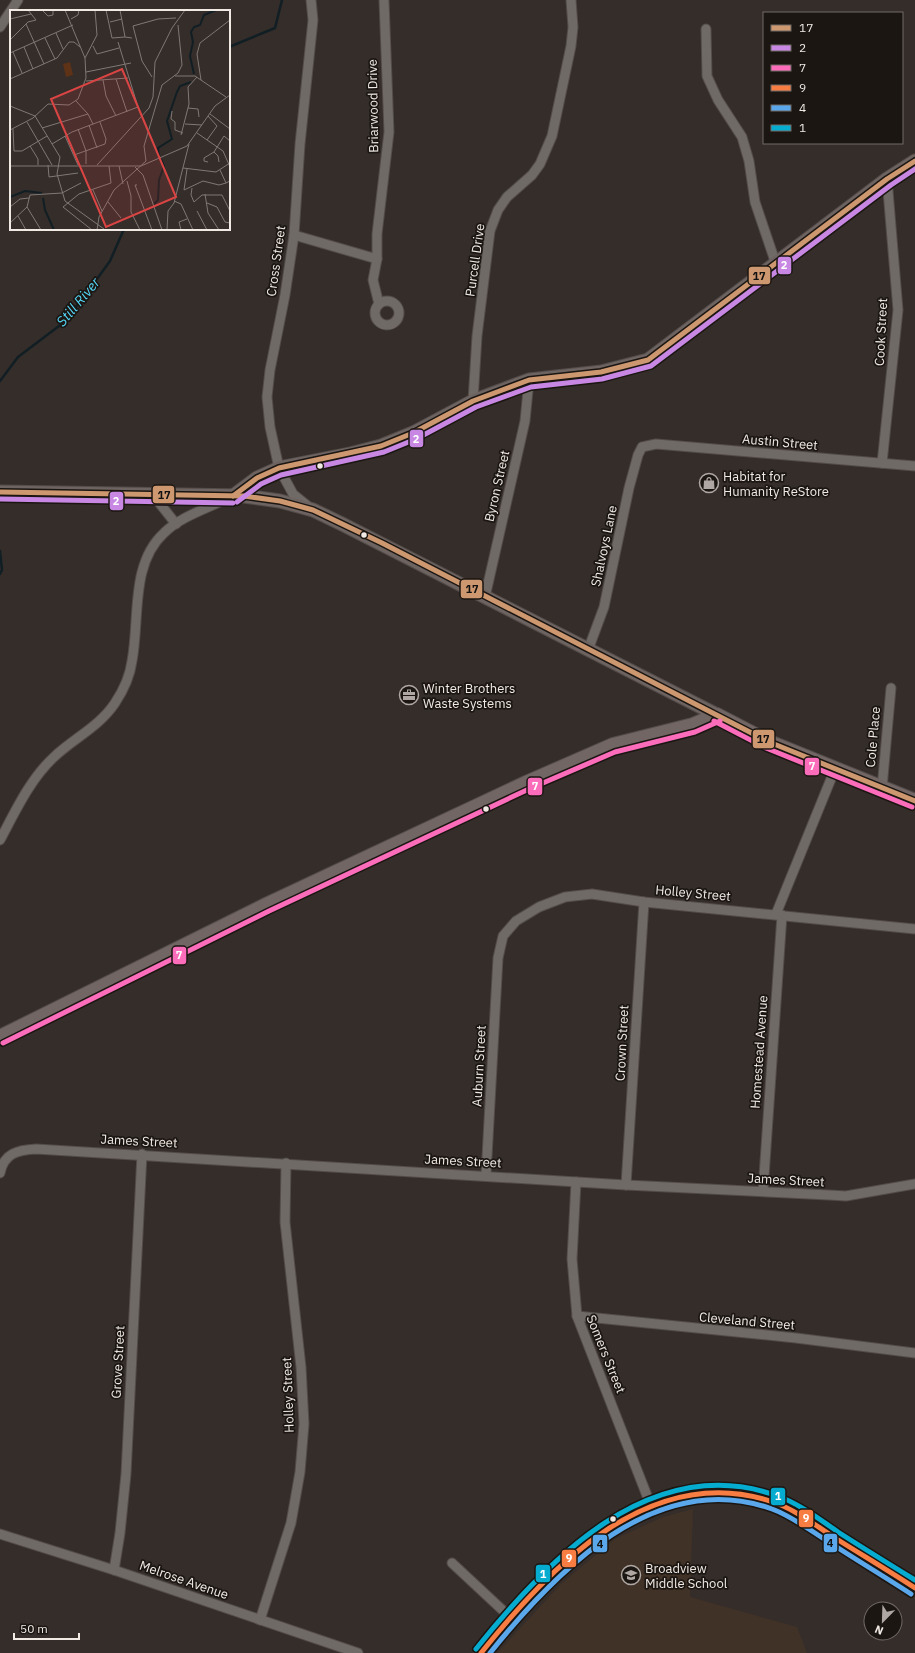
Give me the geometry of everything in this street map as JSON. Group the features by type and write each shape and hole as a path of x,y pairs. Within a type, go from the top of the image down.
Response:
{"main road":[{"path":"233,496 257,478 279,468 382,446 473,401 529,380 601,372 648,360 887,179 915,161"},
{"path":"4,492 233,496 280,501 313,510 382,543 588,650 663,686 769,742 915,802"},
{"path":"0,1037 116,978 266,905 526,783 613,745 693,725 717,715"},
{"path":"481,1653 511,1618 561,1566 589,1542 622,1519 651,1506 700,1494 732,1493 780,1505 804,1518 915,1588"}],"street":[{"path":"11,10 18,0"},
{"name":"Cross Street","path":"311,0 313,20 300,144 294,235 285,295 270,370 267,397 270,427 279,468 293,494 313,510"},
{"name":"Briarwood Drive","path":"379,304 373,280 389,132 384,0"},
{"name":"Purcell Drive","path":"473,401 477,336 490,231 498,210 507,196 532,175 540,164 552,136 571,46 573,27 571,0"},
{"path":"0,27 10,12"},
{"path":"706,29 707,76 718,100 742,137 750,161 756,202 776,264"},
{"name":"Cook Street","path":"882,463 898,310 887,179"},
{"path":"294,235 376,259"},
{"name":"Byron Street","path":"485,597 525,421 529,380"},
{"name":"Austin Street","path":"642,447 656,444 915,466"},
{"name":"Shalvoys Lane","path":"588,650 604,607 629,488 638,455 642,447"},
{"path":"153,495 176,524"},
{"path":"0,840 38,776 54,757 91,730 104,716 125,685 132,663 144,561 152,545 165,532 176,524 233,496"},
{"name":"Cole Place","path":"882,788 891,688"},
{"name":"Homestead Avenue","path":"763,1191 779,915 836,769"},
{"name":"Holley Street","path":"498,958 503,936 516,921 539,907 565,897 592,894 644,902 915,929"},
{"name":"Crown Street","path":"626,1185 644,902"},
{"name":"Auburn Street","path":"486,1175 498,958"},
{"name":"James Street","path":"0,1173 2,1166 9,1155 22,1150 36,1149 142,1154 626,1185 846,1196 915,1184"},
{"name":"Grove Street","path":"114,1570 120,1533 126,1474 142,1154"},
{"name":"Holley Street","path":"260,1620 291,1523 300,1472 304,1424 301,1367 285,1222 286,1164"},
{"name":"Somers Street","path":"576,1182 572,1259 577,1316 651,1506"},
{"name":"Cleveland Street","path":"577,1316 796,1338 915,1353"},
{"name":"Melrose Avenue","path":"0,1534 114,1570 358,1653"},
{"path":"452,1563 511,1618"}],"shaded area":[{"name":"Broadview Middle School","path":"693,1509 690,1597 797,1627 807,1653 497,1653 562,1583 615,1539 663,1517"}],"waterway":[{"name":"Still River","path":"230,47 275,28 282,0"},
{"name":"Still River","path":"0,381 18,357 59,326 81,301 110,261 124,230"},
{"name":"Still River","path":"0,551 2,570 0,574"}],"transit line":[{"name":"17","path":"233,496 257,478 279,468 381,446 413,433 473,401 529,380 601,372 648,360 887,179 915,161"},
{"name":"2","path":"237,502 261,484 281,475 384,452 416,439 476,407 531,387 602,379 651,366 891,185 915,169"},
{"name":"17","path":"0,492 244,496 280,501 313,510 382,543 769,742 915,801"},
{"name":"2","path":"0,499 233,503"},
{"name":"7","path":"714,721 766,748 912,807"},
{"name":"7","path":"3,1043 269,911 529,789 615,752 695,732 720,721"},
{"name":"1","path":"476,1649 504,1615 568,1550 605,1523 644,1502 685,1489 729,1486 783,1498 808,1511 838,1532 915,1580"},
{"name":"9","path":"481,1653 508,1620 538,1588 571,1557 607,1530 645,1509 685,1496 728,1493 781,1505 805,1518 915,1588"},
{"name":"4","path":"490,1653 545,1590 577,1561 612,1535 649,1515 688,1502 729,1500 780,1512 911,1594"}],"place":[{"name":"Habitat for Humanity ReStore","path":"709,483"},
{"name":"Winter Brothers Waste Systems","path":"409,695"},
{"name":"Broadview Middle School","path":"631,1575"}]}
